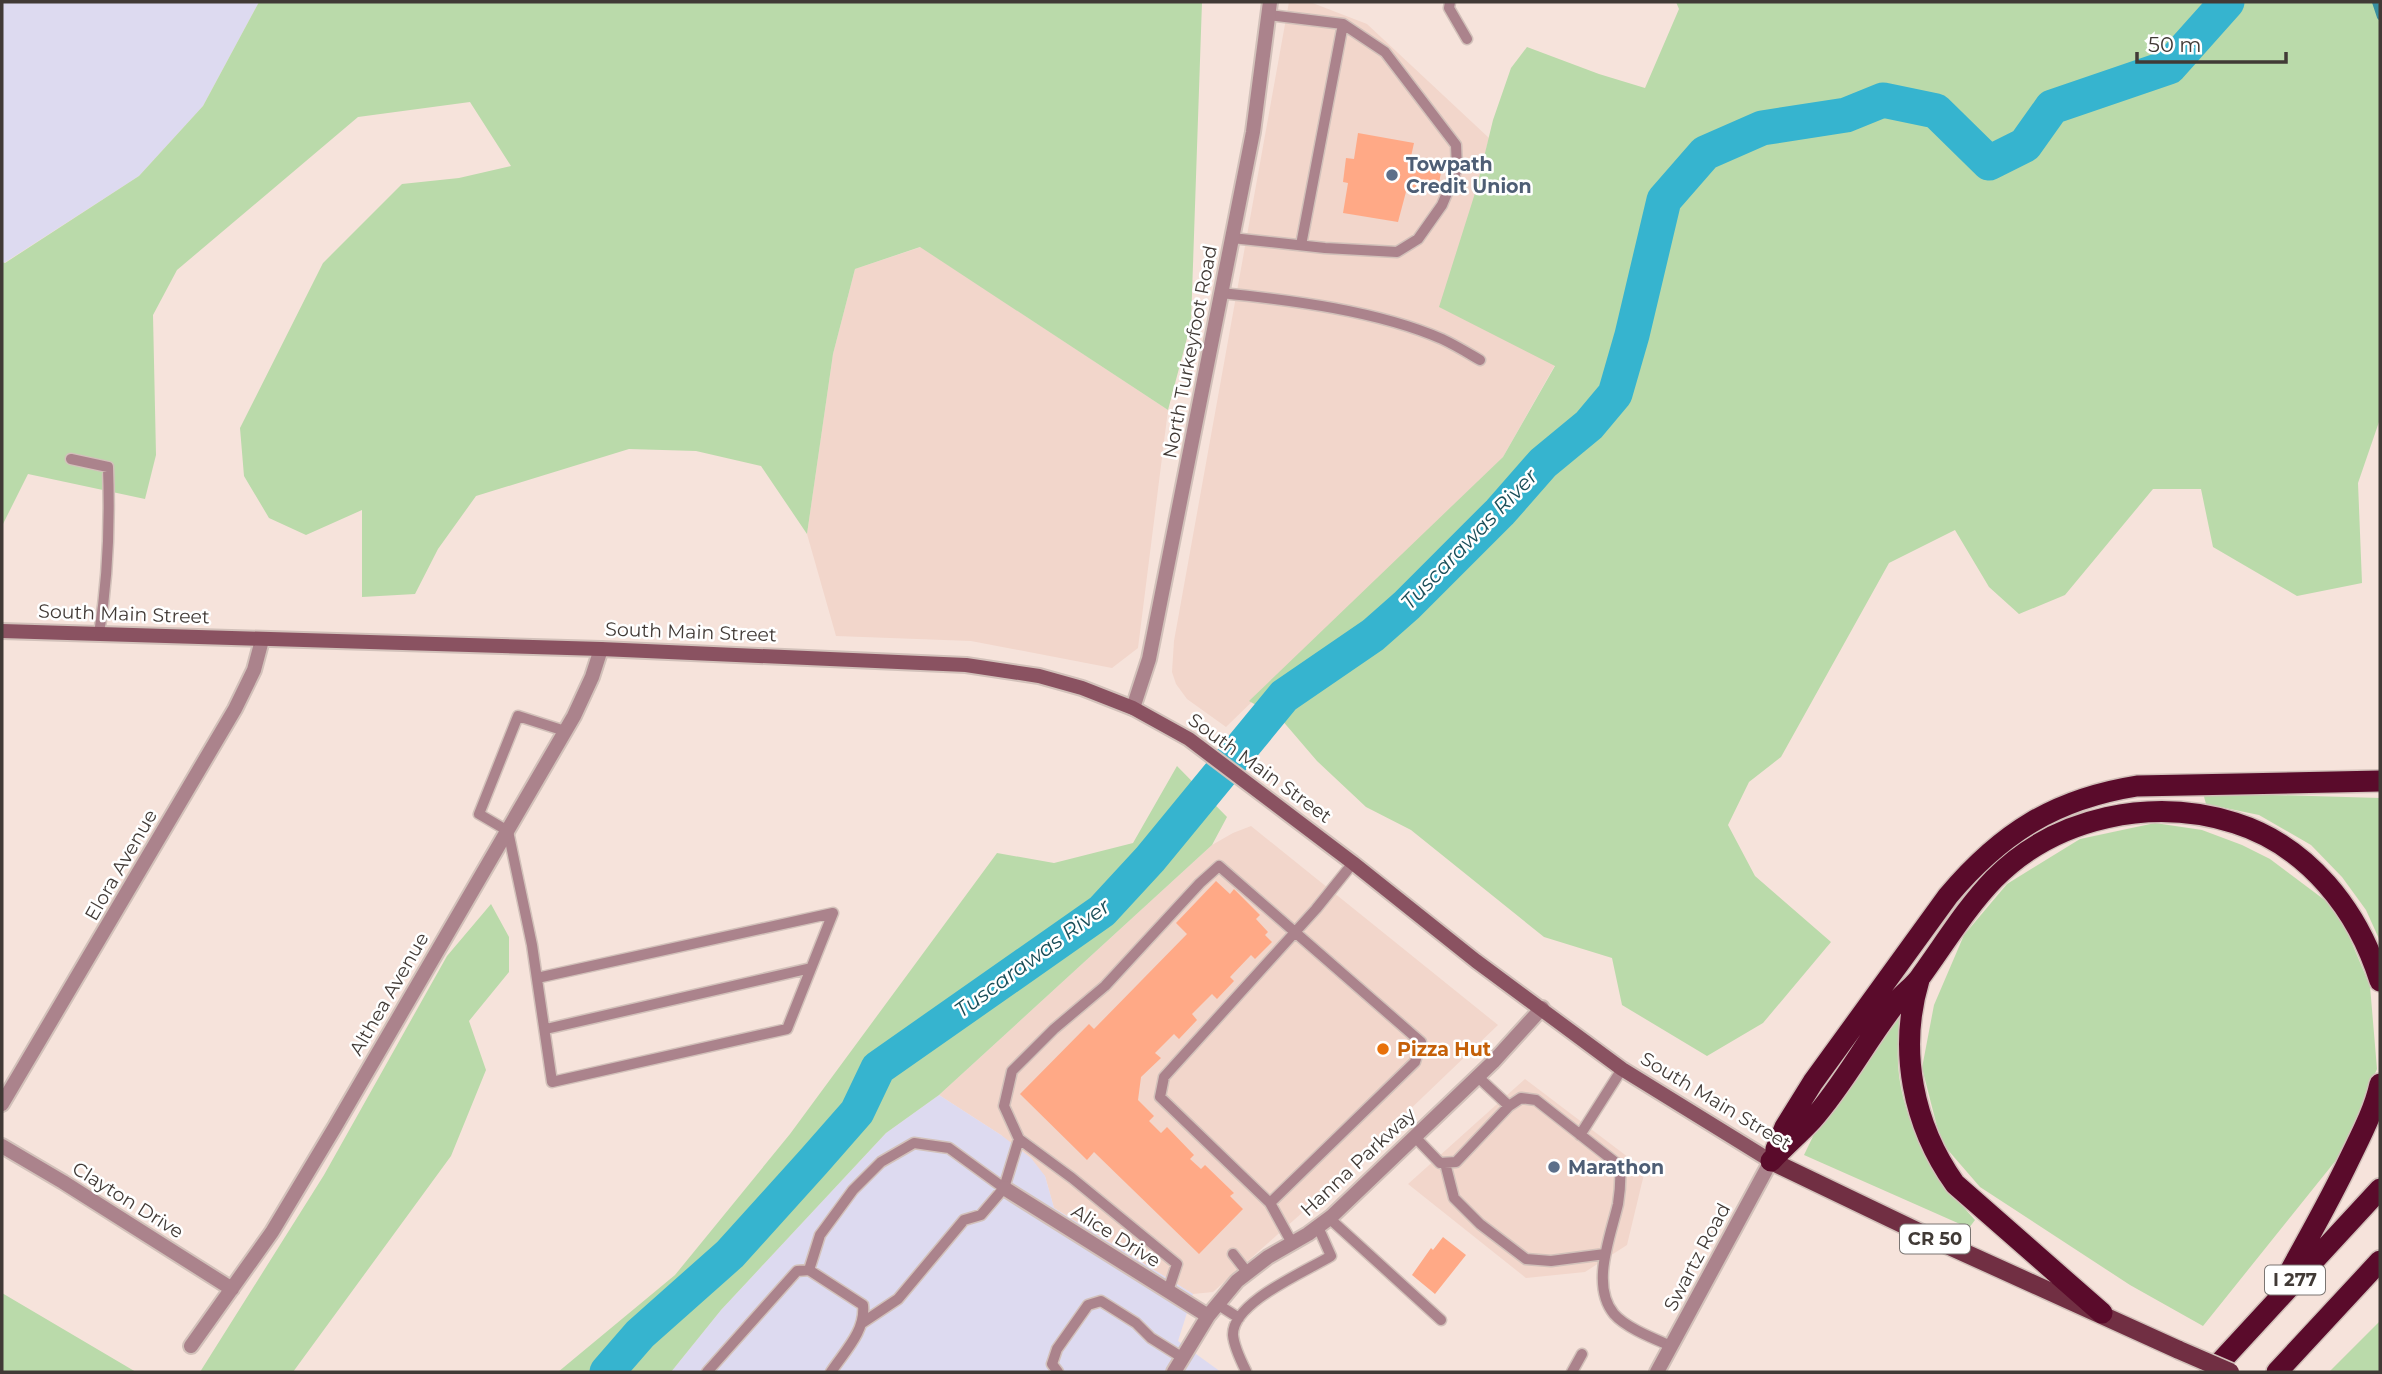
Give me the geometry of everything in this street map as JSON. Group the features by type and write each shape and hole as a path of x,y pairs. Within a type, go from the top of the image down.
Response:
{"highway":[{"path":"1771,1161 1785,1127 1813,1082 1948,896 1971,869 2000,843 2027,824 2077,800 2137,786 2380,781"},
{"path":"1771,1161 1813,1119 1900,999 1920,978 1976,899 1996,877 2020,856 2050,838 2099,819 2155,810 2192,813 2248,827 2289,849 2324,881 2345,906 2372,955 2380,981"},
{"path":"1920,978 1913,999 1910,1072 1917,1107 1939,1162 1955,1184 2102,1314"},
{"path":"2270,1307 2357,1145 2376,1101 2380,1084"},
{"name":"I 277","path":"2211,1372 2380,1189"},
{"name":"I 277","path":"2277,1372 2380,1261"},
{"path":"2350,1294 2380,1272"}],"main road":[{"name":"South Main Street","path":"2,631 601,649 965,665 1039,676 1082,688 1133,708 1189,739 1353,863 1476,961 1622,1069 1771,1161 1899,1223 2230,1372"}],"street":[{"name":"North Turkeyfoot Road","path":"1133,708 1149,659 1253,132 1269,9"},
{"name":"Elora Avenue","path":"2,1104 236,709 254,670 262,640"},
{"name":"Althea Avenue","path":"191,1346 272,1232 328,1139 415,985 565,731 592,677 601,649"},
{"name":"Hanna Parkway","path":"1174,1372 1213,1310 1247,1272 1323,1223 1478,1077 1542,1008"},
{"name":"Clayton Drive","path":"2,1146 64,1182 232,1289"},
{"name":"Swartz Road","path":"1657,1372 1771,1161"},
{"name":"Alice Drive","path":"1004,1188 1168,1291 1213,1310"}],"lane":[{"path":"1450,2 1449,8 1467,39"},
{"path":"1232,238 1397,252 1418,239 1442,205 1457,169 1456,145 1385,52 1343,24 1269,9"},
{"path":"1301,245 1343,24"},
{"path":"1221,293 1289,300 1394,323 1442,339 1480,360"},
{"path":"71,459 108,467 110,506 107,588 99,634"},
{"path":"537,978 833,913 788,1029 552,1082 537,978 508,831 479,814 518,716 565,731"},
{"path":"1292,1243 1270,1203 1160,1097 1164,1077 1295,933 1353,863"},
{"path":"1168,1291 1177,1264 1072,1178 1019,1139 1004,1106 1012,1071 1054,1029 1105,986 1219,866 1421,1042 1415,1062 1270,1203"},
{"path":"545,1029 811,968"},
{"path":"1580,1135 1622,1069"},
{"path":"1478,1077 1509,1107"},
{"path":"1415,1137 1440,1163 1456,1162 1509,1107 1521,1098 1536,1100 1620,1166 1618,1203 1605,1254 1603,1289 1614,1314 1639,1331 1671,1346"},
{"path":"862,1323 898,1299 964,1220 981,1216 1004,1188 1019,1139"},
{"path":"809,1270 820,1235 852,1191 881,1162 914,1143 949,1148 1004,1188"},
{"path":"1445,1163 1454,1198 1480,1224 1526,1259 1551,1261 1605,1254"},
{"path":"1246,1371 1233,1334 1239,1318 1255,1301 1331,1256 1323,1223"},
{"path":"1323,1223 1441,1320"},
{"path":"1233,1254 1247,1272"},
{"path":"708,1372 797,1271 809,1270 863,1305 862,1323 831,1372"},
{"path":"1058,1372 1052,1364 1057,1349 1088,1305 1101,1301 1136,1322 1151,1338 1183,1358"},
{"path":"1213,1310 1239,1318"},
{"path":"1572,1372 1582,1354"}],"shaded area":[{"path":"2,2 259,2 203,106 139,176 4,263 2,262"},
{"path":"1289,2 1310,2 1367,24 1489,138 1476,190 1555,365 1503,457 1226,727 1187,699 1176,684 1172,672 1174,641"},
{"path":"921,247 1168,410 1138,648 1112,668 971,641 836,636 807,534 833,354 855,269"},
{"path":"1251,826 1498,1025 1303,1212 1213,1292 1193,1294 1054,1208 1045,1176 1001,1135 939,1095 1212,845"},
{"path":"1525,1079 1645,1170 1627,1245 1585,1272 1526,1278 1408,1184"},
{"path":"939,1095 1031,1158 1045,1176 1054,1208 1193,1294 1178,1341 1221,1372 671,1372 721,1310 886,1133"}],"green space":[{"path":"259,2 1202,2 1191,323 1168,410 920,247 855,269 833,354 807,534 761,466 696,451 629,449 476,496 438,549 415,594 362,597 362,510 306,535 269,518 244,476 240,428 323,263 402,184 459,178 511,166 470,102 358,117 177,270 153,315 156,455 145,499 28,474 2,526 2,262 5,263 139,176 203,106"},
{"path":"1676,2 2380,2 2380,419 2358,483 2362,583 2297,596 2213,547 2201,489 2153,489 2065,595 2019,614 1989,587 1955,530 1889,563 1781,757 1749,782 1728,825 1755,876 1831,942 1763,1023 1707,1056 1622,1005 1612,958 1544,937 1411,830 1366,807 1317,761 1281,719 1249,701 1503,457 1555,366 1439,307 1476,190 1493,120 1511,68 1527,47 1645,88 1679,9"},
{"path":"1177,766 1227,817 1212,845 939,1095 886,1133 721,1310 671,1372 558,1372 675,1275 790,1134 997,853 1054,863 1133,843"},
{"path":"2203,793 2380,798 2380,941 2366,910 2342,877 2311,845 2259,815 2206,804"},
{"path":"2155,823 2202,830 2242,845 2270,859 2326,901 2343,922 2370,986 2377,1069 2341,1154 2203,1326 2130,1285 1980,1187 1941,1142 1922,1068 1934,1005 1964,935 2007,884 2080,839"},
{"path":"491,904 509,937 509,972 469,1021 486,1070 451,1156 293,1372 200,1372 324,1175 447,956"},
{"path":"1905,1007 1899,1037 1898,1066 1902,1094 1923,1148 1939,1174 1975,1220 1969,1228 1804,1155 1818,1126"},
{"path":"2,1293 136,1372 2,1372"},
{"path":"2380,1321 2380,1372 2329,1372"}],"building":[{"name":"Towpath Credit Union","path":"1358,133 1414,143 1410,161 1442,167 1437,194 1407,188 1398,222 1343,213 1348,183 1343,182 1346,158 1354,159"},
{"path":"1216,881 1230,894 1234,889 1260,915 1256,919 1268,932 1265,935 1272,942 1255,959 1251,955 1230,977 1234,981 1217,999 1212,994 1192,1014 1197,1020 1179,1039 1174,1034 1155,1053 1161,1058 1141,1077 1138,1100 1154,1116 1149,1121 1161,1133 1167,1127 1194,1155 1190,1159 1201,1169 1205,1165 1234,1193 1230,1196 1243,1209 1199,1254 1094,1152 1087,1160 1020,1094 1089,1024 1094,1029 1187,934 1176,923"},
{"path":"1443,1237 1466,1255 1435,1294 1412,1275 1431,1248 1433,1250"}],"waterway":[{"name":"Tuscarawas River","path":"607,1372 640,1334 730,1254 814,1161 857,1112 878,1068 1102,911 1150,859 1284,696 1373,635 1407,605 1500,512 1543,463 1589,425 1615,394 1664,200 1705,153 1762,128 1846,115 1883,100 1936,111 1989,163 2025,145 2052,107 2169,67 2227,2"},
{"path":"2375,2 2380,17"}],"place":[{"name":"Towpath Credit Union","path":"1392,175"},
{"name":"Pizza Hut","path":"1383,1049"},
{"name":"Marathon","path":"1554,1167"}]}
